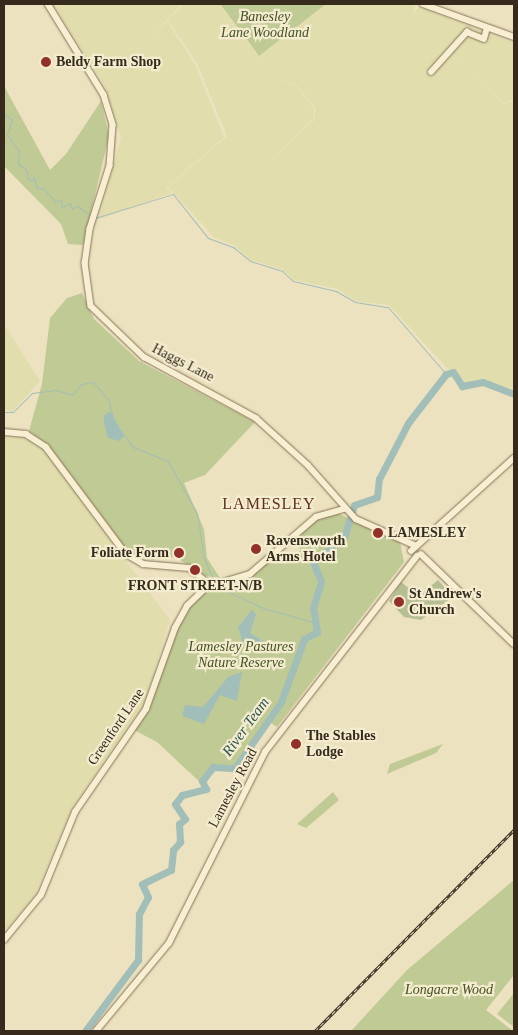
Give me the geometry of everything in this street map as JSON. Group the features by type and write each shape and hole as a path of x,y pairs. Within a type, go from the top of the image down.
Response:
{"street":[{"name":"Haggs Lane","path":"48,4 104,95 112,125 110,166 90,229 85,263 91,306 144,358 256,418 308,465 344,509 356,519 403,541 416,550 514,644"},
{"path":"424,4 514,37"},
{"path":"431,72 467,32 484,39 487,28"},
{"path":"4,432 26,434 46,446 126,554 143,564 189,568 211,585 242,579 316,517 344,509"},
{"path":"416,550 514,458"},
{"name":"Lamesley Road","path":"96,1031 170,943 265,752 408,565 416,550"},
{"name":"Greenford Lane","path":"4,940 41,895 75,812 146,709 180,616 211,585"}],"shaded area":[{"path":"53,4 182,4 105,86"},
{"path":"184,4 219,4 277,81 259,56 326,4 416,4 412,16 419,7 514,43 514,99 503,103 410,17 503,104 514,101 514,389 483,381 462,384 389,305 356,301 338,289 294,280 282,269 250,260 235,246 214,237 168,187 227,136 197,63 168,20","holes":["277,81 294,83 315,107 315,119 255,175 314,118 314,108 294,84"]},
{"path":"167,21 195,64 224,137 166,188 172,193 99,219 121,138 105,86"},
{"path":"4,324 40,381 12,412 4,409"},
{"path":"4,437 24,438 44,450 170,620 146,701 73,806 34,897 4,931"}],"green space":[{"name":"Banesley Lane Woodland","path":"220,4 326,4 259,56"},
{"path":"4,86 50,170 66,154 101,101 109,136 83,245 68,244 61,224 4,166"},
{"path":"82,293 94,319 139,361 255,422 205,475 184,483 204,529 207,558 220,578 206,576 175,557 152,560 129,553 48,445 29,431 42,384 50,318 67,298"},
{"name":"Lamesley Pastures Nature Reserve","path":"337,513 400,542 404,562 277,727 268,721 235,768 213,767 203,777 203,785 157,742 132,729 146,709 175,628 200,592 246,580 275,554 285,564 301,550 297,545 301,542 293,538 317,518"},
{"path":"438,580 453,597 421,620 404,617 389,601 401,582 419,596"},
{"path":"443,744 436,753 387,774 390,764"},
{"path":"333,792 339,800 306,828 297,824"},
{"name":"Longacre Wood","path":"514,880 514,975 486,1010 513,1031 351,1031 407,970"},
{"path":"514,993 514,1027 497,1014"}],"water":[{"path":"110,411 124,436 119,441 108,438 104,416"},
{"path":"252,610 256,614 250,633 271,646 271,652 243,643 238,627"},
{"path":"242,672 237,701 220,695 204,724 182,716 185,705 203,707 228,677"}],"waterway":[{"path":"4,114 12,120 7,135 19,151 18,164 26,169 28,178 31,181 34,177 37,188 43,188 55,202 61,200 62,207 70,203 72,209 77,206 92,216"},
{"path":"95,218 173,194 208,238 233,247 250,261 282,271 293,281 336,291 355,302 388,307 446,374"},
{"name":"River Team","path":"85,1031 138,960 139,914 148,897 142,884 171,870 173,850 180,842 179,824 185,819 175,804 182,795 206,789 202,781 213,767 235,768 281,702 304,639 317,632 313,608 321,581 313,562 344,538 354,505 377,497 379,479 408,423 446,374 453,372 462,386 483,382 514,394"},
{"path":"4,412 13,412 32,393 56,390 72,395 81,384 93,382 108,399 113,416"},
{"path":"119,428 133,447 168,461 197,513 204,558 214,582"},
{"path":"215,586 263,608 317,623"}],"railway":[{"path":"315,1031 514,830"}],"place":[{"name":"Beldy Farm Shop","path":"46,62"},
{"name":"LAMESLEY","path":"378,533"},
{"name":"Ravensworth Arms Hotel","path":"256,549"},
{"name":"Foliate Form","path":"179,553"},
{"name":"FRONT STREET-N/B","path":"195,570"},
{"name":"St Andrew's Church","path":"399,602"},
{"name":"The Stables Lodge","path":"296,744"}],"district":[{"name":"LAMESLEY","path":"269,504"}]}
